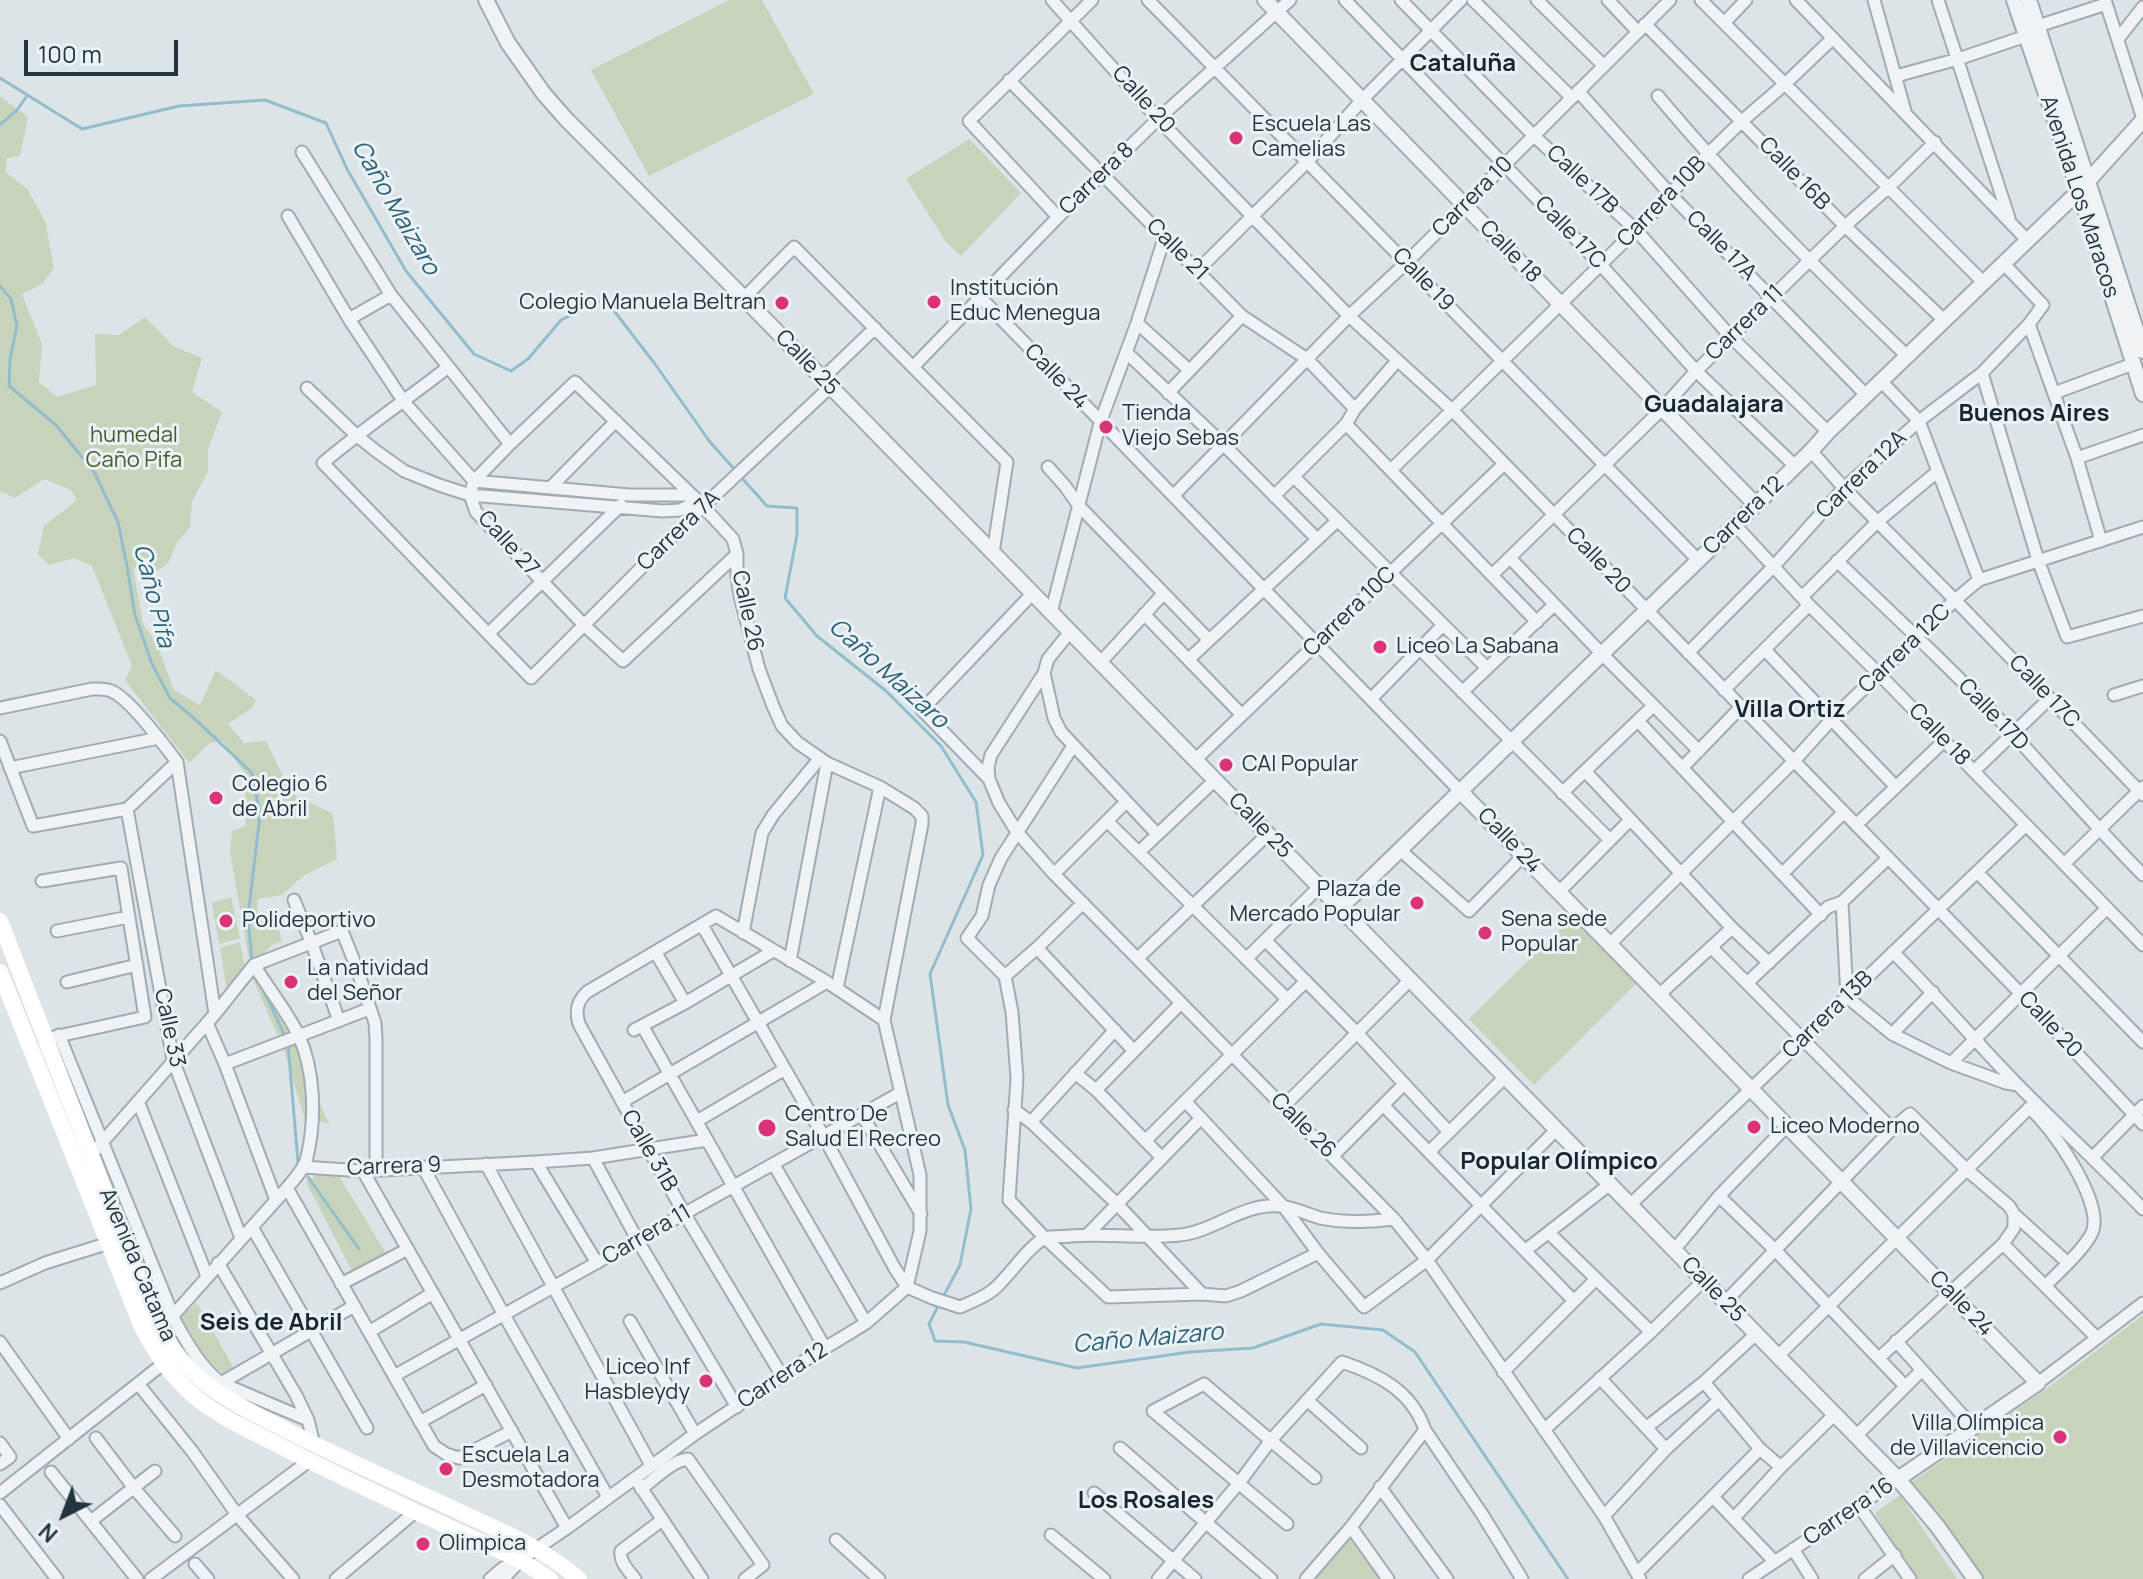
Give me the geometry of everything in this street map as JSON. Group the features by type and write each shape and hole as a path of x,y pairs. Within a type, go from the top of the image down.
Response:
{"main road":[{"name":"Avenida Catama","path":"0,921 52,1037 97,1149 116,1240 142,1327 164,1363 193,1395 216,1412 538,1548 579,1579"},
{"name":"Avenida Catama","path":"0,972 116,1240 166,1340 193,1374 216,1393 312,1452 416,1511 520,1560 550,1579"}],"street":[{"name":"Calle 25","path":"486,0 508,43 552,102 1898,1479 1938,1527 1975,1579"},
{"name":"Calle 20","path":"1052,0 1158,119 1349,316 1452,410 2140,1115"},
{"path":"1058,217 969,121 1092,0"},
{"name":"Calle 19","path":"1148,0 1698,560"},
{"name":"Calle 18","path":"1265,0 1756,505"},
{"name":"Carrera 8","path":"913,367 1158,119 1290,0"},
{"name":"Calle 17C","path":"1345,0 1601,265 1696,371 1795,466"},
{"name":"Calle 17B","path":"1401,0 1533,135 1636,230 1731,337 1828,432"},
{"path":"1197,271 1307,162 1362,100 1461,0"},
{"name":"Calle 17A","path":"1473,0 1575,95 1867,396"},
{"path":"1537,0 1604,66"},
{"name":"Calle 16B","path":"1608,0 1742,121 1845,226 1945,321"},
{"name":"Carrera 10","path":"1174,495 1349,316 1670,0"},
{"path":"1701,0 1984,283"},
{"path":"1724,23 1746,0"},
{"path":"1796,0 2028,241"},
{"path":"1874,0 1905,112"},
{"path":"1938,0 2010,223"},
{"name":"Avenida Los Maracos","path":"2014,0 2032,31 2083,186 2143,351"},
{"name":"Avenida Los Maracos","path":"2029,0 2032,31"},
{"path":"1896,76 1958,59 2105,2 2143,119"},
{"path":"2118,39 2143,7"},
{"name":"Carrera 10B","path":"1391,470 1601,265 1707,155 1833,38"},
{"name":"Calle 21","path":"1009,80 1242,316 1307,359 1355,409"},
{"path":"1658,96 1707,155 1809,261 1908,357"},
{"name":"Carrera 12","path":"1340,908 2028,241 2143,119"},
{"name":"Carrera 11","path":"1492,575 1662,409 1696,371 1935,142"},
{"path":"302,152 391,295 510,444 474,481 470,495 618,508 680,510 697,501"},
{"name":"Avenida Los Maracos","path":"2083,186 2143,394"},
{"path":"288,216 349,319 404,402 474,481 697,501"},
{"path":"1051,613 1100,423 1127,353 1164,239"},
{"path":"744,298 794,247 1007,462 993,553"},
{"name":"Carrera 12A","path":"1688,653 1774,566 1844,488 1919,421 1982,373 2029,324 2043,305 2004,264"},
{"path":"349,319 391,295"},
{"name":"Calle 24","path":"980,297 2038,1383"},
{"path":"1168,393 1242,316"},
{"path":"1137,323 1189,370"},
{"path":"2029,324 2077,458 2101,541"},
{"name":"Carrera 7A","path":"489,633 531,678 584,625 697,501 727,484 765,449 875,328"},
{"path":"1127,353 1317,539"},
{"path":"1274,496 1346,424 1355,409 1397,361"},
{"path":"2054,393 2133,364"},
{"path":"447,368 323,463 489,633 629,495"},
{"path":"1982,373 2038,560 2067,637 2143,616"},
{"name":"Calle 26","path":"510,444 575,382 733,539 740,596 759,669 782,726 791,737 823,760 880,787 922,816 884,1020"},
{"path":"1882,382 1919,421 1979,580"},
{"name":"Calle 27","path":"307,388 356,435 404,471 470,495 476,512 541,582 623,661 737,554"},
{"path":"551,487 616,421"},
{"path":"1346,424 1537,622"},
{"path":"2077,458 2143,435"},
{"name":"Calle 17C","path":"1811,451 2142,791"},
{"name":"Carrera 10C","path":"1195,760 1504,464"},
{"path":"1048,467 1079,506 1209,640"},
{"path":"1724,690 1765,650 1837,561 1877,522 1938,471"},
{"path":"1294,477 1487,668"},
{"path":"1189,659 1338,520"},
{"name":"Calle 18","path":"1735,525 1805,601 2143,945"},
{"name":"Carrera 12C","path":"1610,944 1794,761 1831,720 1979,580 2143,527"},
{"path":"1510,558 1699,751"},
{"name":"Calle 17D","path":"1837,561 1918,637 2012,733 2143,875"},
{"name":"Calle 26","path":"1032,594 922,710 989,779 1017,832 1054,874 1394,1219 1427,1260 1604,1516 1638,1576"},
{"path":"1100,663 1163,594"},
{"path":"1462,692 1554,605"},
{"path":"1144,614 1241,714"},
{"path":"1371,699 1443,625"},
{"path":"989,779 991,755 1044,673 1048,659 1070,632"},
{"path":"1419,648 1610,840"},
{"path":"1765,650 1896,787"},
{"path":"1044,673 1054,718 1061,732 1157,834"},
{"path":"2114,695 2143,686"},
{"path":"0,708 92,689 111,691 120,696 177,762 211,1019 276,1200"},
{"path":"1974,771 2050,698"},
{"path":"1562,793 1653,706"},
{"path":"1682,768 1741,707"},
{"path":"1638,721 1821,915"},
{"path":"10,768 159,738"},
{"path":"0,741 33,826 127,809 177,762"},
{"path":"1856,825 1944,741"},
{"path":"1073,746 996,869 982,916 967,938 1005,976 1015,1034 1017,1078 1009,1200 1108,1297 1234,1294 1318,1253"},
{"path":"743,933 762,833 773,815 823,760"},
{"path":"790,961 823,760"},
{"path":"1585,771 1732,928 1769,963"},
{"path":"1139,852 1215,780"},
{"path":"622,1102 758,1022 832,985 880,787"},
{"path":"2064,864 2142,791"},
{"path":"1054,874 1125,803"},
{"name":"Calle 33","path":"127,809 173,1060 241,1238"},
{"path":"1783,873 1844,812"},
{"path":"1559,892 1630,820"},
{"path":"1107,821 1287,999"},
{"name":"Carrera 13B","path":"1630,1205 2026,825"},
{"path":"1138,958 1268,834"},
{"path":"1400,850 1469,911 1523,856"},
{"path":"1747,983 1828,907 1842,902 1888,858"},
{"path":"42,881 121,868 145,1017 52,1037"},
{"path":"1977,872 2143,1042"},
{"path":"1246,959 1319,887"},
{"path":"294,900 339,1021"},
{"path":"1842,902 1847,997 1892,1034 1951,1063 2023,1089"},
{"path":"1005,976 1083,903"},
{"path":"1951,1063 2107,908"},
{"path":"685,1003 656,953 716,916 884,1020 918,1160 921,1215 918,1246 907,1287"},
{"path":"57,931 129,917"},
{"path":"702,925 824,1137 894,1267 907,1287 919,1293 960,1307 990,1292 1045,1238 1196,1232 1248,1210 1269,1206 1337,1220 1394,1219"},
{"path":"1659,995 1732,928"},
{"path":"308,1420 221,1383 195,1355 176,1323 97,1149 254,965 342,931 375,1023 376,1169"},
{"path":"1265,940 1449,1132"},
{"path":"1711,947 1892,1129"},
{"path":"1037,948 1134,1051"},
{"path":"773,951 638,1028 670,1074 825,1348"},
{"path":"1893,952 1975,1040 2143,1209"},
{"name":"Calle 31B","path":"656,953 587,992 578,1004 579,1024 684,1213 782,1376"},
{"path":"67,982 137,965"},
{"path":"166,1340 166,1324 172,1314 287,1188 303,1167 307,1156 311,1100 309,1070 298,1035 254,965"},
{"path":"1284,1106 1410,980"},
{"path":"1145,1141 1306,981"},
{"path":"1892,1034 1933,992"},
{"path":"1096,1090 1181,1003"},
{"path":"225,1064 369,1009"},
{"path":"1031,1122 1115,1030"},
{"path":"697,1121 785,1069"},
{"path":"1075,1073 1096,1090 1162,1158"},
{"path":"1430,1151 1505,1077"},
{"path":"1333,1156 1404,1084"},
{"path":"2023,1089 2029,1108 2057,1138 2078,1174 2094,1223 2093,1233 2045,1286"},
{"name":"Carrera 11","path":"394,1376 900,1093"},
{"path":"138,1101 207,1276"},
{"path":"1185,1101 1284,1207 1364,1307 1427,1260 1556,1130"},
{"path":"1384,1106 1574,1301"},
{"path":"1778,1356 2029,1108"},
{"path":"1014,1110 1031,1122 1117,1204 1202,1294"},
{"path":"1725,1302 1910,1114 2068,1263"},
{"path":"862,1115 921,1215"},
{"path":"2093,1157 2140,1115"},
{"path":"1087,1235 1201,1118"},
{"path":"1674,1250 1719,1196 1786,1127"},
{"name":"Carrera 9","path":"303,1167 363,1171 536,1162 593,1158 707,1140"},
{"path":"593,1158 638,1241 737,1407"},
{"path":"536,1162 597,1263"},
{"path":"486,1164 651,1465"},
{"path":"774,1165 866,1323"},
{"path":"423,1167 608,1497"},
{"path":"363,1171 567,1528"},
{"path":"1526,1250 1610,1184"},
{"path":"287,1188 434,1446 459,1458 512,1431"},
{"path":"1719,1196 1905,1386"},
{"path":"1879,1358 2003,1244 2014,1228 2014,1214"},
{"path":"252,1227 367,1428"},
{"path":"1549,1233 1651,1332"},
{"path":"0,1283 45,1263 116,1240"},
{"path":"2003,1244 2097,1338"},
{"path":"341,1284 408,1249"},
{"path":"151,1579 238,1516 312,1452 308,1420 296,1395 218,1263"},
{"path":"1503,1372 1596,1279"},
{"path":"1544,1430 1704,1280"},
{"name":"Carrera 12","path":"490,1579 567,1528 695,1434 866,1323 907,1287"},
{"path":"369,1332 433,1293"},
{"name":"Carrera 16","path":"1749,1579 2038,1383 2143,1303"},
{"path":"221,1383 354,1306"},
{"path":"630,1321 695,1434"},
{"path":"1647,1427 1704,1382 1756,1334"},
{"path":"1896,1341 1973,1427"},
{"path":"0,1342 69,1439"},
{"path":"1158,1579 1271,1440 1342,1362 1368,1370 1394,1386 1410,1401 1425,1430 1522,1579"},
{"path":"0,1493 164,1363"},
{"path":"1856,1436 1922,1370"},
{"path":"1600,1378 1666,1449"},
{"path":"1704,1382 1760,1449 1781,1467"},
{"path":"1287,1524 1153,1411 1204,1384 1315,1478"},
{"path":"139,1385 192,1451 238,1516 293,1579"},
{"path":"420,1422 486,1385"},
{"path":"1307,1400 1361,1448"},
{"path":"1604,1516 1666,1449 1719,1400"},
{"path":"1734,1518 1835,1414"},
{"path":"1306,1579 1351,1527 1425,1430"},
{"path":"96,1438 175,1536"},
{"path":"0,1443 10,1457 0,1464"},
{"path":"1120,1448 1271,1579"},
{"path":"1638,1576 1760,1449"},
{"path":"641,1489 673,1465 688,1459 763,1565 745,1579"},
{"path":"91,1521 155,1471"},
{"path":"51,1472 137,1579"},
{"path":"634,1478 702,1579"},
{"path":"1380,1487 1447,1579"},
{"path":"1094,1493 1195,1579"},
{"path":"1713,1497 1774,1561"},
{"path":"0,1505 57,1579"},
{"path":"1859,1506 1910,1579"},
{"path":"336,1579 416,1511"},
{"path":"635,1579 620,1556 621,1551 662,1520"},
{"path":"1351,1527 1388,1579"},
{"path":"1051,1535 1104,1579"},
{"path":"836,1540 879,1579"},
{"path":"1793,1549 1812,1579"},
{"path":"1865,1579 1895,1555"},
{"name":"Carrera 12","path":"503,1579 520,1560"},
{"path":"195,1564 208,1579"}],"green space":[{"path":"729,0 762,0 814,94 649,176 591,70"},
{"name":"humedal Caño Pifa","path":"0,96 28,117 20,156 7,158 6,172 28,190 45,221 54,268 42,284 22,294 42,344 39,382 57,397 96,385 95,334 119,335 145,317 173,346 202,358 192,392 222,412 208,449 208,471 192,502 190,527 177,542 169,562 154,574 133,567 143,624 157,644 174,690 200,705 216,670 256,700 252,708 228,724 244,743 266,741 291,793 333,814 337,859 303,876 282,895 258,899 257,912 275,916 282,941 272,945 263,955 264,964 310,1059 315,1092 329,1124 312,1119 308,1130 284,1050 252,977 230,852 232,831 246,826 246,775 222,741 210,743 189,763 125,680 132,666 92,566 74,558 49,565 38,554 44,526 77,500 71,490 44,479 15,498 0,491"},
{"path":"969,139 1021,193 961,256 946,242 906,179"},
{"name":"Polideportivo","path":"231,897 240,938 219,944 212,903"},
{"path":"1572,918 1636,984 1534,1085 1469,1019"},
{"path":"240,942 247,977 229,1002 220,948"},
{"path":"107,1155 168,1310 158,1317 98,1159"},
{"path":"317,1175 339,1176 387,1255 354,1275 306,1182"},
{"path":"197,1303 236,1372 229,1377 207,1358 180,1316"},
{"name":"Villa Olímpica de Villavicencio","path":"2143,1315 2143,1579 1984,1579 1910,1483 2045,1390"},
{"path":"1900,1495 1957,1579 1917,1579 1900,1557 1875,1513"},
{"path":"1351,1527 1387,1579 1307,1579"}],"waterway":[{"name":"Caño Maizaro","path":"0,78 82,129 179,106 265,100 326,123 347,169 406,271 474,354 511,371 528,359 561,320 605,299 710,442 736,471"},
{"name":"Caño Pifa","path":"0,125 27,96"},
{"name":"Caño Pifa","path":"0,286 11,299 17,326 10,359 9,386 56,425 94,472 118,522 135,615 152,664 170,698 252,773 260,815 248,916 252,962"},
{"name":"Caño Maizaro","path":"741,477 767,506 797,508 797,535 785,598 817,636 886,691 941,746 976,802 983,855 930,974 948,1105 965,1150 971,1209 960,1265 942,1299"},
{"name":"Caño Pifa","path":"262,987 284,1034"},
{"name":"Caño Pifa","path":"288,1044 298,1162"},
{"name":"Caño Pifa","path":"308,1177 359,1249"},
{"name":"Caño Maizaro","path":"938,1306 929,1324 935,1341 964,1342 1077,1368 1190,1352 1253,1348 1321,1324 1383,1330 1415,1352 1568,1579"}],"place":[{"name":"Escuela Las Camelias","path":"1236,138"},
{"name":"Institución Educ Menegua","path":"934,302"},
{"name":"Colegio Manuela Beltran","path":"782,303"},
{"name":"Tienda Viejo Sebas","path":"1106,427"},
{"name":"Liceo La Sabana","path":"1380,647"},
{"name":"CAI Popular","path":"1226,765"},
{"name":"Colegio 6 de Abril","path":"216,798"},
{"name":"Plaza de Mercado Popular","path":"1417,903"},
{"name":"Polideportivo","path":"226,921"},
{"name":"Sena sede Popular","path":"1485,933"},
{"name":"La natividad del Señor","path":"291,982"},
{"name":"Liceo Moderno","path":"1754,1127"},
{"name":"Centro De Salud El Recreo","path":"767,1128"},
{"name":"Liceo Inf Hasbleydy","path":"706,1381"},
{"name":"Villa Olímpica de Villavicencio","path":"2060,1437"},
{"name":"Escuela La Desmotadora","path":"446,1469"},
{"name":"Olimpica","path":"423,1544"}],"district":[{"name":"Cataluña","path":"1463,64"},
{"name":"Guadalajara","path":"1714,405"},
{"name":"Buenos Aires","path":"2034,414"},
{"name":"Villa Ortiz","path":"1790,710"},
{"name":"Popular Olímpico","path":"1559,1162"},
{"name":"Seis de Abril","path":"271,1323"},
{"name":"Los Rosales","path":"1146,1501"}]}
